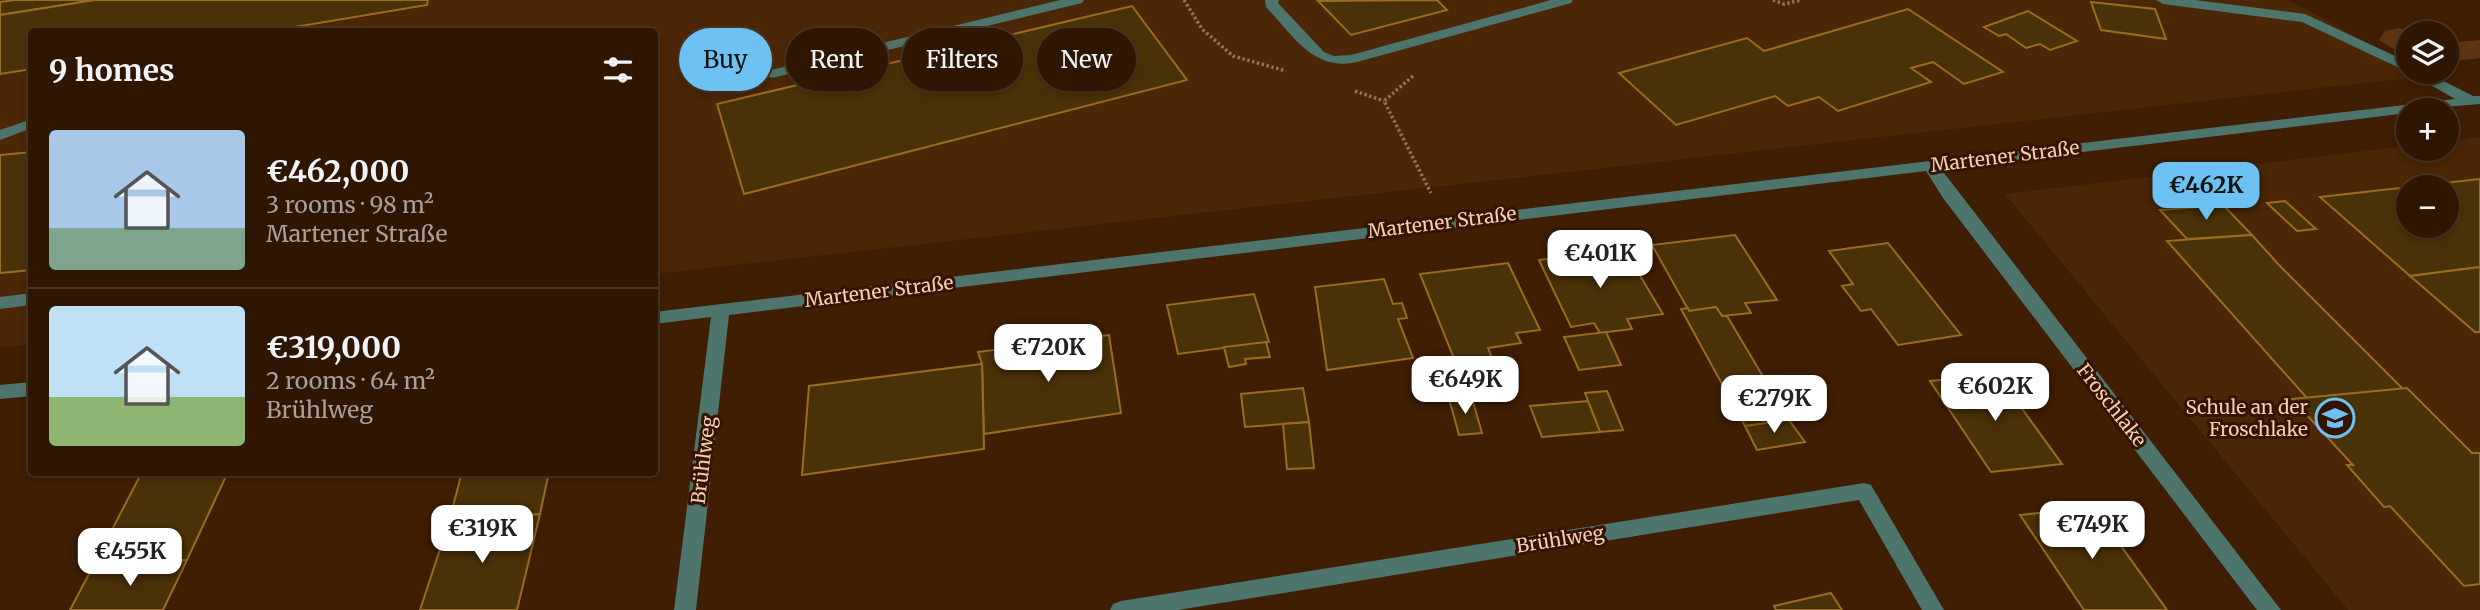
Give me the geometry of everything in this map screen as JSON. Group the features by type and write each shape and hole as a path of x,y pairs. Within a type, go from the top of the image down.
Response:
{"street":[{"path":"772,74 1077,0"},
{"path":"1272,0 1270,5 1319,55 1333,60 1352,59 1566,0"},
{"path":"2163,0 2305,18"},
{"path":"2272,0 2396,62"},
{"path":"2441,84 2476,100"},
{"name":"Martener Straße","path":"658,318 1454,220 2476,100"},
{"path":"0,135 28,124"},
{"name":"Froschlake","path":"1930,165 1949,194 2270,610"},
{"path":"0,303 28,300"},
{"name":"Brühlweg","path":"685,610 721,310"},
{"path":"0,392 28,389"},
{"name":"Brühlweg","path":"1121,610 1864,491 1933,610"}],"path":[{"path":"1773,0 1784,4 1801,0"},
{"path":"1415,75 1384,101 1425,186 1454,220"}],"shaded area":[{"path":"0,0 2289,0 2396,59 2396,79 658,274 658,28 28,28 28,344 0,348"},
{"path":"2396,29 2396,51 2379,40 2385,31"},
{"path":"2480,40 2480,58 2459,61 2459,42"},
{"name":"Schule an der Froschlake","path":"2480,137 2480,610 2348,610 2005,194 2396,147 2396,161 2459,161 2459,140"}],"building":[{"path":"95,0 0,15 0,2"},
{"path":"95,0 428,0 427,5 289,28 28,28 28,70 0,74 0,15"},
{"path":"1437,0 1447,10 1351,35 1318,1"},
{"path":"2091,2 2155,9 2166,39 2101,30"},
{"path":"1132,6 1187,80 744,194 717,104 786,88 786,91 888,91 888,64 902,60 902,91 1023,91 1023,32 1037,28 1037,91 1136,91 1136,28 1039,28"},
{"path":"1908,9 2003,72 1964,84 1933,62 1911,68 1931,82 1838,111 1819,97 1788,106 1775,96 1676,125 1619,73 1747,38 1764,51"},
{"path":"2028,11 2077,41 2050,50 2040,44 2026,48 2006,34 1999,36 1984,27"},
{"path":"28,152 28,270 0,273 0,155"},
{"path":"2480,179 2480,267 2410,276 2320,197 2396,188 2396,238 2459,238 2459,181"},
{"path":"2285,201 2316,229 2297,231 2267,203"},
{"path":"2223,205 2252,235 2187,239 2160,210"},
{"path":"1735,235 1777,300 1745,303 1751,313 1722,316 1716,307 1689,311 1652,245"},
{"path":"2252,235 2403,389 2307,398 2167,241"},
{"path":"1888,243 1961,335 1898,345 1871,309 1861,311 1842,286 1853,284 1829,251"},
{"path":"1624,249 1663,314 1627,319 1632,329 1600,333 1594,323 1571,327 1539,260"},
{"path":"1508,263 1540,330 1516,333 1521,343 1488,348 1493,361 1457,366 1420,274"},
{"path":"2480,267 2480,332 2475,332 2410,276"},
{"path":"1384,279 1393,304 1402,303 1407,318 1398,319 1413,358 1327,370 1315,287"},
{"path":"1254,294 1269,342 1178,354 1167,305"},
{"path":"1716,307 1722,316 1727,316 1789,420 1745,426 1681,309 1688,308 1689,311"},
{"path":"1606,332 1621,365 1579,370 1564,337"},
{"path":"1109,335 1121,413 984,434 982,364 978,352"},
{"path":"1266,342 1270,357 1245,359 1246,364 1229,367 1224,347"},
{"path":"982,364 984,449 802,475 809,386"},
{"path":"1501,364 1508,386 1460,390 1453,369"},
{"path":"1997,374 2062,464 1991,472 1930,381"},
{"path":"1303,388 1309,422 1245,427 1241,394"},
{"path":"2407,388 2472,453 2480,453 2480,584 2464,586 2390,506 2384,507 2347,465 2353,465 2292,399"},
{"path":"1607,391 1623,430 1600,432 1585,393"},
{"path":"1471,395 1482,433 1459,435 1449,399"},
{"path":"1588,401 1600,432 1542,437 1530,406"},
{"path":"1789,420 1805,442 1757,450 1745,426"},
{"path":"1309,422 1314,468 1287,469 1283,424"},
{"path":"140,476 226,476 187,560 90,572"},
{"path":"461,476 548,476 540,514 448,525"},
{"path":"2093,507 2167,610 2084,610 2020,515"},
{"path":"540,514 517,610 420,610 448,525"},
{"path":"187,560 163,610 70,610 90,572"},
{"path":"1831,593 1842,610 1776,610 1774,606"}],"place":[{"name":"Schule an der Froschlake","path":"2335,418"}]}
